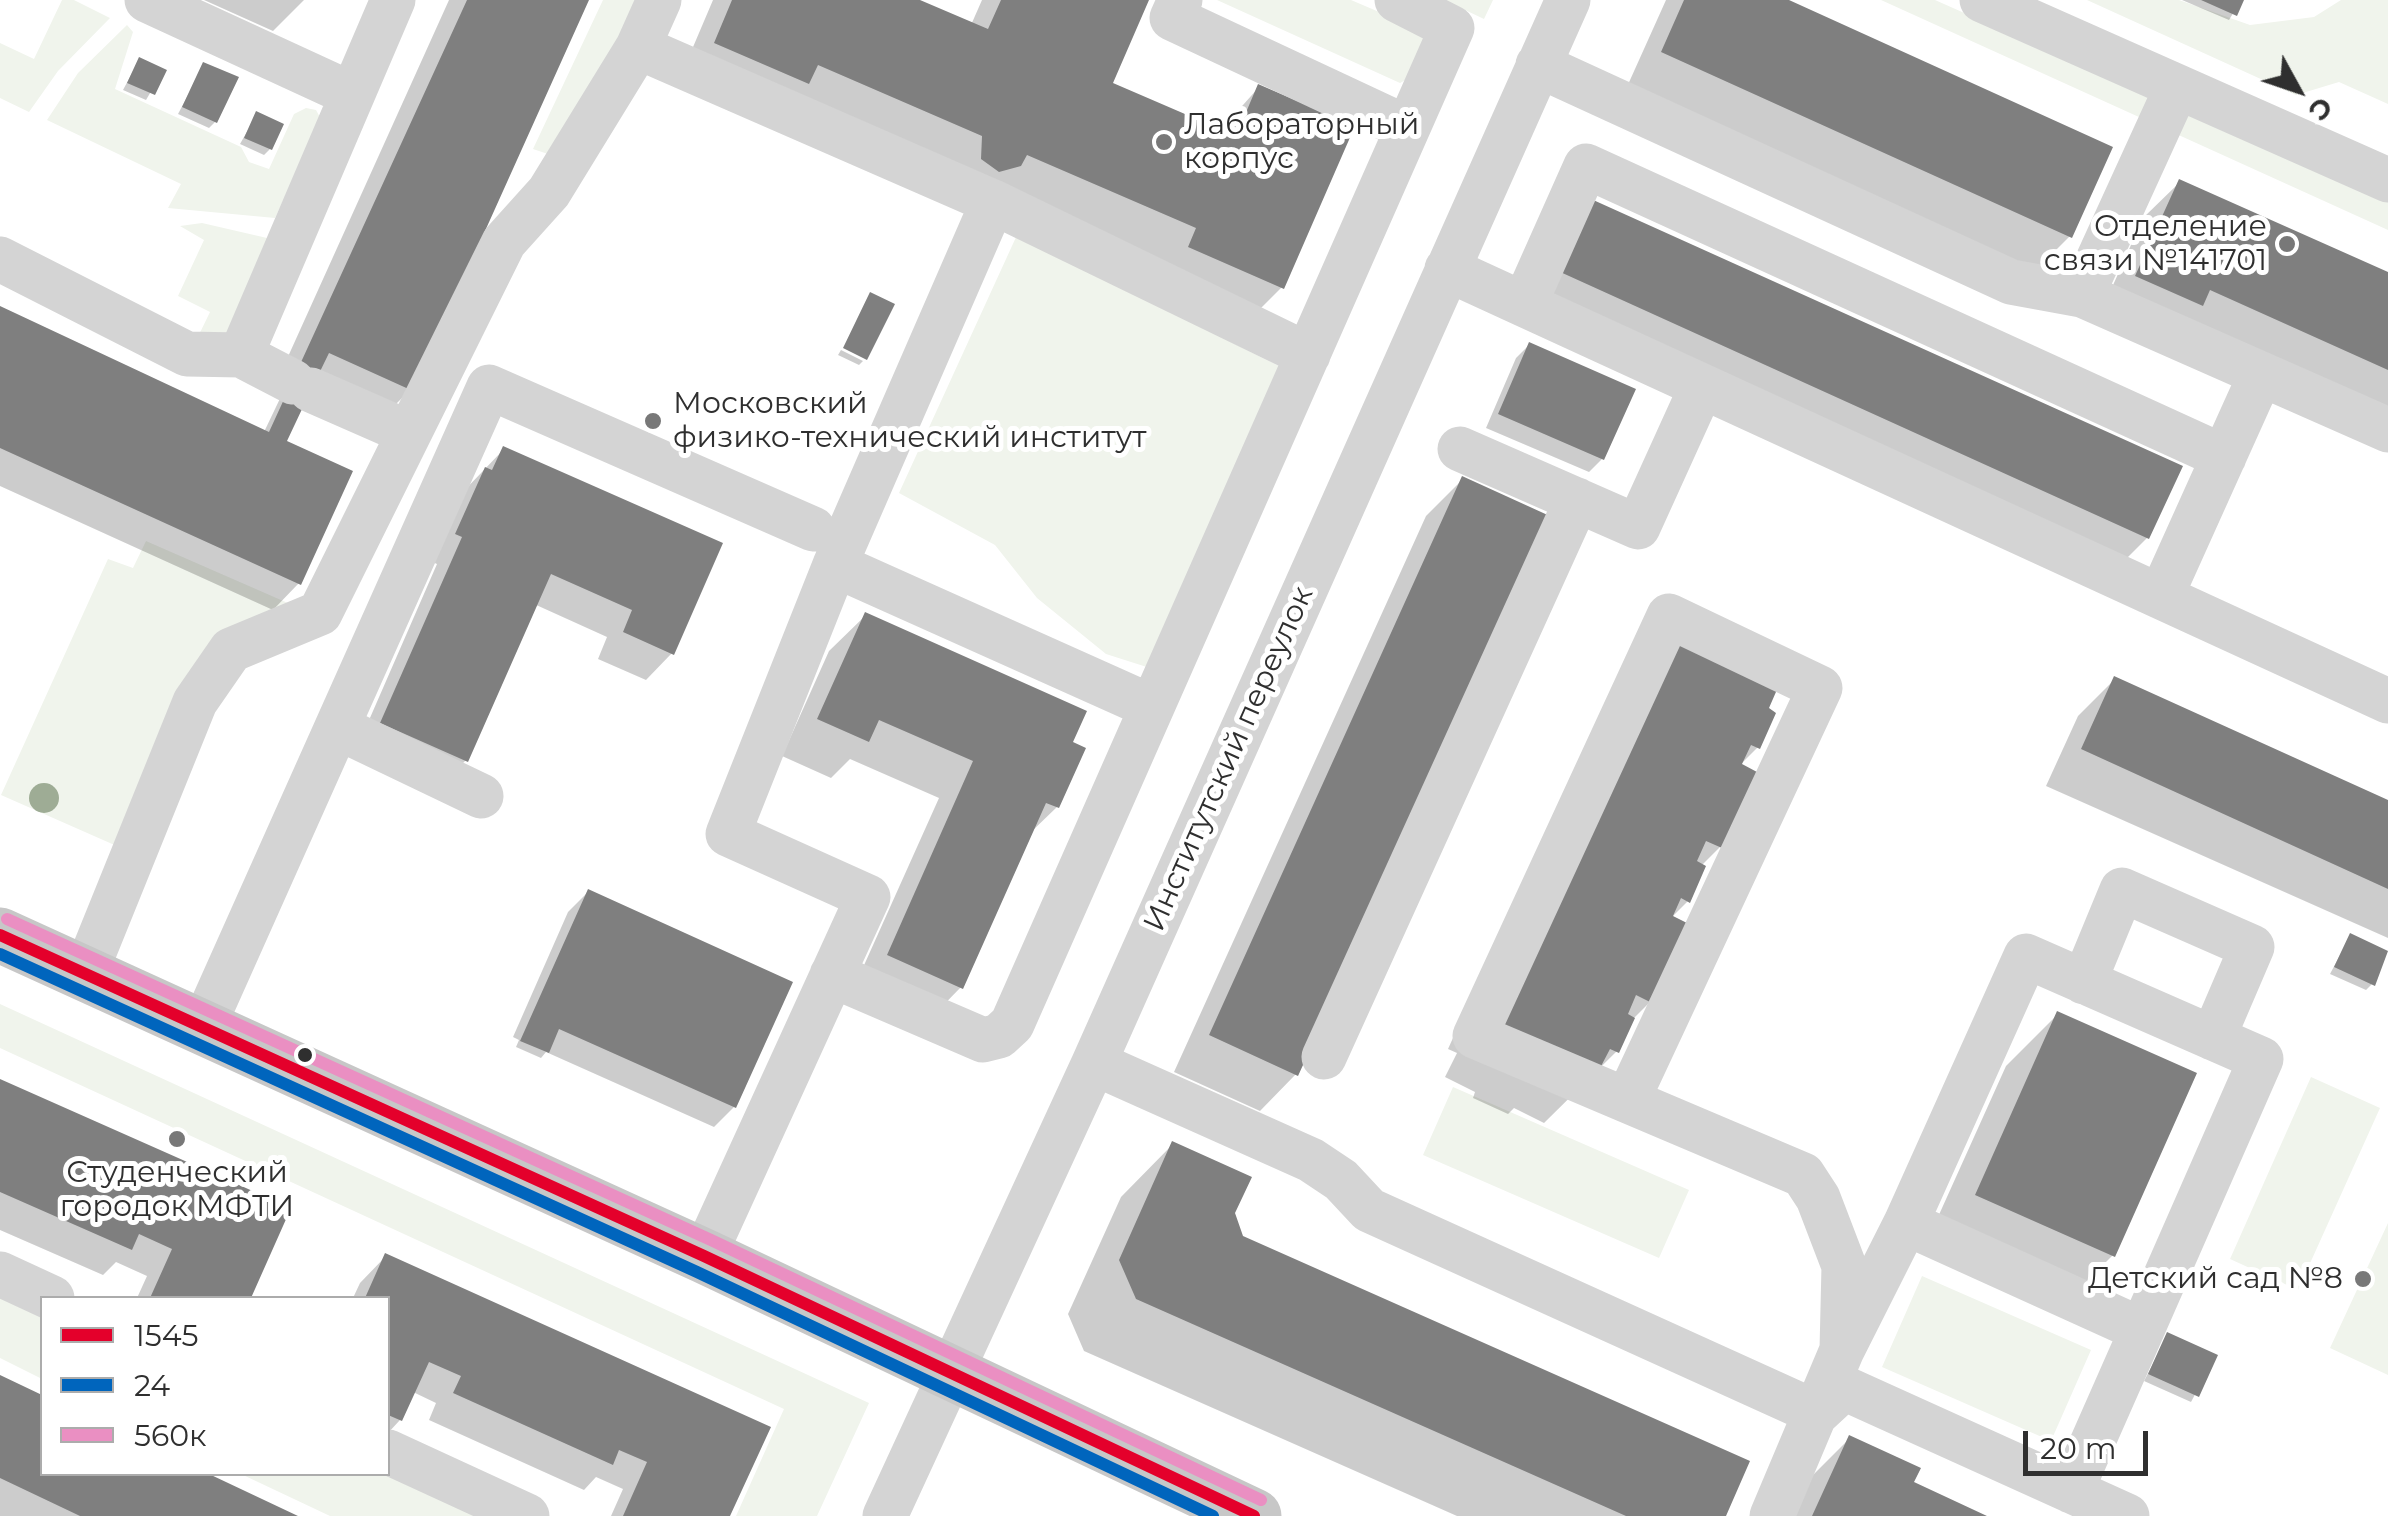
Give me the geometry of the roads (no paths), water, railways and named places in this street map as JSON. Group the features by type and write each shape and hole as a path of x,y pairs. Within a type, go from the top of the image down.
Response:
{"main road":[{"path":"0,935 704,1256 1254,1516"}],"street":[{"path":"147,0 351,94"},
{"path":"242,354 393,0"},
{"path":"85,974 195,702 231,650 320,612 504,242 549,192 638,47 658,0"},
{"path":"1180,0 1172,18 1408,128"},
{"path":"832,976 983,1040 999,1036 1012,1024 1452,28 1397,0"},
{"name":"Институтский переулок","path":"885,1516 1094,1063 1568,0"},
{"path":"1982,0 2388,180"},
{"path":"638,47 992,202 1308,354"},
{"path":"1538,65 2011,282 2082,295 2388,430"},
{"path":"2082,295 2177,87"},
{"path":"1525,303 1586,166 2224,458"},
{"path":"704,1256 868,897 728,834 824,547 992,202"},
{"path":"0,259 187,354 242,354 302,386 409,433"},
{"path":"1447,269 2388,702"},
{"path":"2162,596 2261,374"},
{"path":"203,1027 489,386 1152,707"},
{"path":"1460,449 1638,527 1702,386"},
{"path":"1324,1057 1576,500"},
{"path":"1628,1099 1820,688 1669,616 1474,1036 1802,1175 1818,1198 1844,1266 1842,1350"},
{"path":"338,728 481,796"},
{"path":"2084,982 2122,890 2252,947 2213,1038"},
{"path":"1772,1516 1842,1350 1906,1223 2026,956 2260,1059 2071,1490"},
{"path":"1094,1063 1311,1160 1341,1180 1369,1210 1817,1413"},
{"path":"1906,1223 2142,1330"},
{"path":"0,1274 48,1296"},
{"path":"1817,1413 1844,1388 2128,1516"},
{"path":"390,1453 527,1516"}],"place":[{"name":"Лабораторный корпус","path":"1164,142"},
{"name":"Отделение связи №141701","path":"2287,244"},
{"name":"Московский физико-технический институт","path":"653,421"},
{"name":"Студенческий городок МФТИ","path":"177,1139"},
{"name":"Детский сад №8","path":"2363,1279"}]}
